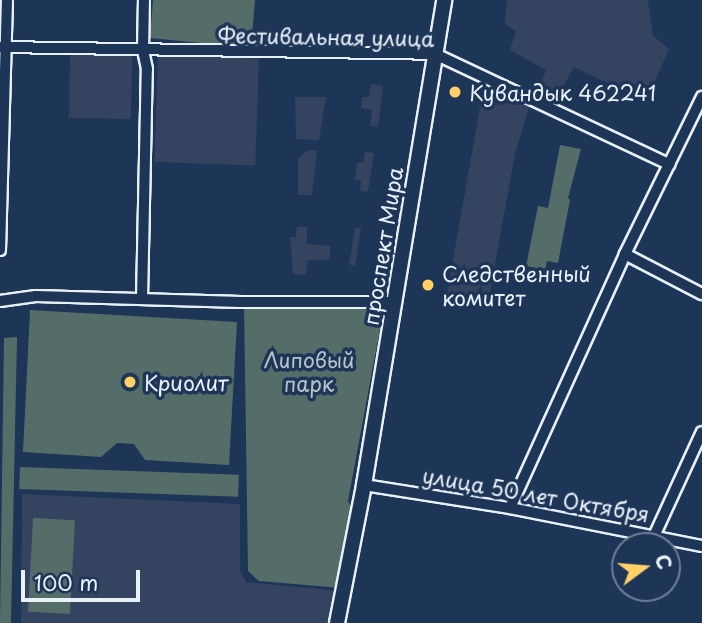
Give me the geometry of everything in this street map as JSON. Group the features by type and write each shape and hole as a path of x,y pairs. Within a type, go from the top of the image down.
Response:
{"main road":[{"name":"проспект Мира","path":"337,623 364,485 444,0"}],"street":[{"path":"0,250 3,48 7,0"},
{"path":"142,299 147,69 143,50 144,0"},
{"name":"Фестивальная улица","path":"3,48 435,54 669,164"},
{"path":"510,508 625,254 702,97"},
{"path":"625,254 702,294"},
{"path":"0,301 36,296 394,302"},
{"path":"656,532 702,432"},
{"name":"улица 50 лет Октября","path":"364,485 644,532"},
{"name":"улица 50 лет Октября","path":"681,541 702,546"}],"shaded area":[{"path":"507,0 648,0 653,36 669,49 646,102 574,67 555,100 538,91 546,70 510,50 516,31 505,24"},
{"path":"70,54 132,55 131,119 69,118"},
{"path":"158,55 259,59 255,165 154,162"},
{"path":"371,84 383,86 378,127 370,126 372,110 361,108 362,97 369,97"},
{"path":"484,84 530,104 515,154 489,298 447,294"},
{"path":"295,97 326,97 319,140 296,139"},
{"path":"308,150 317,150 312,195 298,195 298,159"},
{"path":"365,152 374,153 368,192 360,191 361,181 355,180 357,162 363,163"},
{"path":"297,227 307,227 307,244 331,246 329,260 308,260 306,275 293,274 290,237 296,237"},
{"path":"355,227 361,228 355,265 349,265"},
{"path":"22,494 240,504 240,570 246,582 340,591 333,623 21,623"}],"green space":[{"path":"153,0 255,0 251,48 150,38"},
{"path":"560,145 581,149 568,198 570,200 558,263 547,261 545,270 526,266 538,206 548,208"},
{"name":"Липовый парк","path":"376,304 382,318 348,501 355,515 341,588 259,581 248,571 244,305"},
{"name":"Криолит","path":"30,310 237,322 229,465 145,460 134,444 117,443 101,457 23,452"},
{"path":"17,337 11,623 0,623 4,338"},
{"path":"20,467 239,475 238,497 19,489"},
{"path":"33,518 75,520 70,614 28,612"}],"place":[{"name":"Кувандык 462241","path":"455,92"},
{"name":"Следственный комитет","path":"428,285"},
{"name":"Криолит","path":"130,382"}]}
